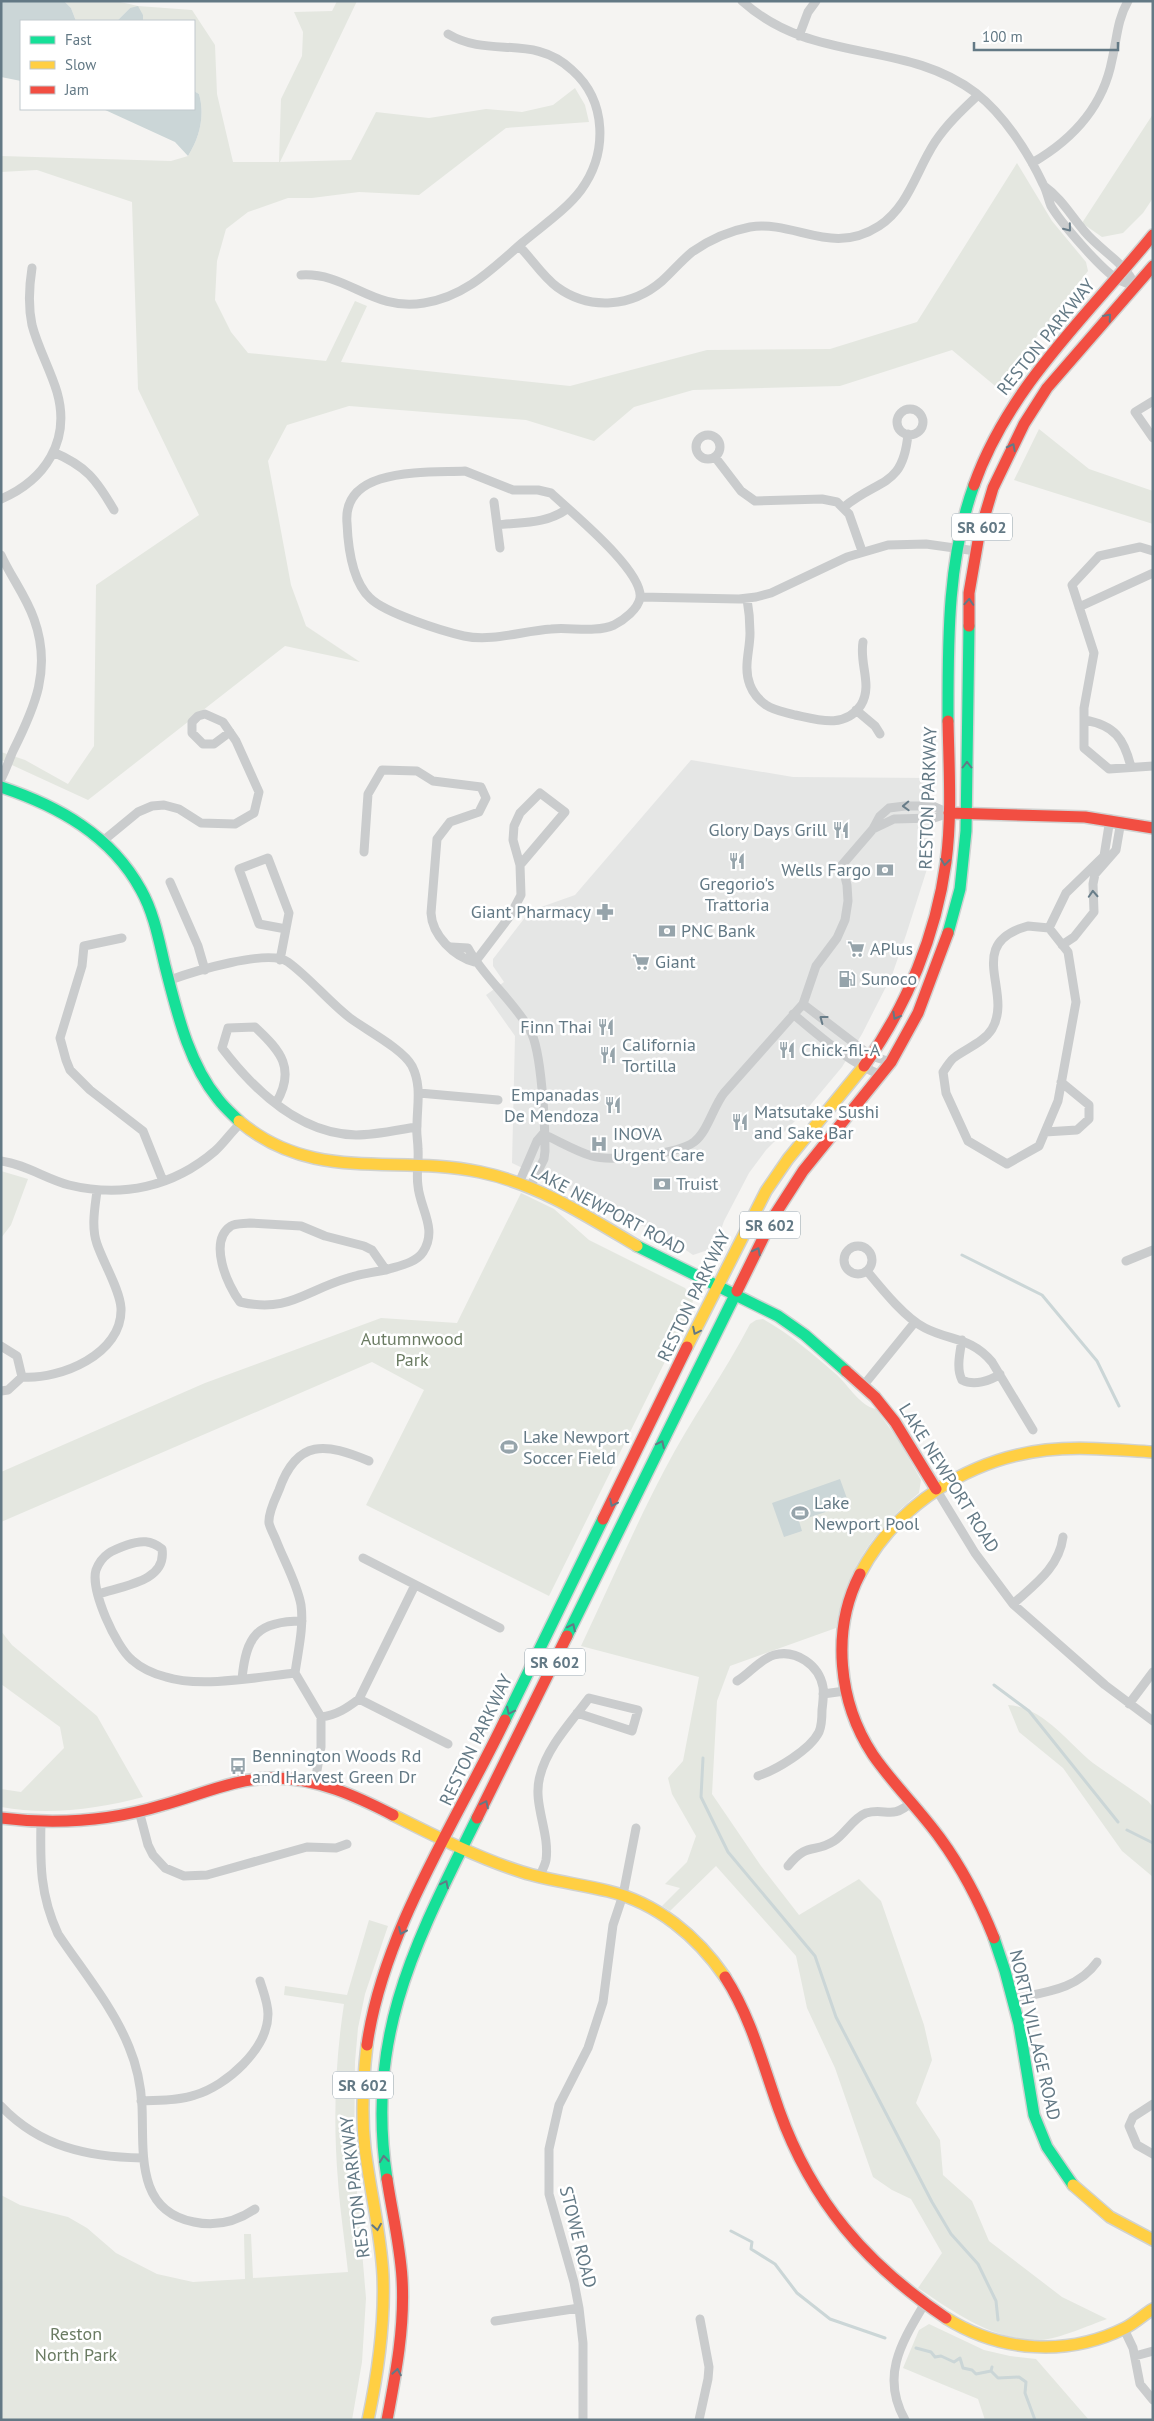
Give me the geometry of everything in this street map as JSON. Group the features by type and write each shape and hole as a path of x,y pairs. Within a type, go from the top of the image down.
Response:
{"main road":[{"name":"RESTON PARKWAY","path":"368,2420 379,2363 383,2300 382,2255 366,2161 363,2119 366,2054 377,2000 391,1958 446,1840 766,1191 781,1168 863,1068 898,1012 926,944 942,884 948,813 949,619 956,548 966,510 983,462 1008,413 1036,371 1153,235"},
{"name":"RESTON PARKWAY","path":"387,2420 400,2347 402,2296 397,2232 383,2142 382,2094 385,2058 392,2018 406,1971 416,1945 463,1847 774,1216 798,1179 891,1062 918,1013 944,949 960,889 967,814 968,614 976,551 993,488 1024,424 1047,388 1153,266"},
{"name":"LAKE NEWPORT ROAD","path":"1,787 50,805 76,819 104,840 133,874 146,898 183,1033 197,1069 208,1088 241,1124 280,1147 309,1158 338,1163 470,1170 525,1185 790,1323 864,1386 895,1422 936,1489"},
{"path":"948,813 1079,816 1116,820 1153,828"},
{"name":"NORTH VILLAGE ROAD","path":"1153,1452 1080,1447 1028,1452 982,1466 936,1489 903,1513 878,1541 857,1577 849,1598 841,1639 846,1691 852,1714 867,1746 882,1767 936,1831 972,1890 1000,1954 1013,1999 1026,2063 1030,2098 1035,2118 1049,2152 1074,2187 1088,2201 1120,2224 1153,2240"},
{"path":"1,1818 41,1821 94,1819 139,1811 246,1780 272,1778 315,1782 360,1797 446,1840 539,1878 623,1895 655,1909 673,1921 690,1935 719,1967 740,2003 792,2144 818,2195 851,2238 873,2262 925,2303 971,2332 1005,2343 1025,2346 1062,2346 1082,2343 1124,2329 1153,2309"}],"street":[{"path":"742,1 765,18 799,36 843,49 927,65 944,72 978,95 1003,122 1032,163 1044,186 1050,204 1085,248 1116,278 1135,286"},
{"path":"799,36 808,12 816,1"},
{"path":"1032,163 1059,146 1084,121 1095,106 1109,76 1119,22 1128,1"},
{"path":"301,274 330,277 365,295 390,303 422,304 454,295 468,288 571,201 589,178 596,164 601,135 596,106 590,92 572,70 548,54 520,47 470,44 448,34"},
{"path":"519,246 549,280 566,294 593,303 606,304 633,299 648,292 704,244 736,230 766,226 816,237 838,239 865,233 888,220 898,209 908,196 935,142 956,114 978,95"},
{"path":"1044,186 1057,196 1085,233 1131,276 1135,286"},
{"path":"1,499 30,483 40,473 53,452 59,434 60,404 32,323 29,302 32,268"},
{"path":"1153,401 1135,412 1153,438"},
{"path":"844,507 857,496 891,478 898,472 906,455 908,434"},
{"path":"706,435 716,438 720,448 715,457 706,460 701,458 695,448 696,442 706,435"},
{"path":"53,452 72,460 91,474 114,510"},
{"path":"715,457 741,491 755,501 822,499 837,502 849,514 862,551"},
{"path":"465,471 513,490 538,490 551,493 624,562 636,582 640,597 637,607 626,617 615,624 599,629 551,629 484,638 465,636 406,616 381,606 369,598 358,580 348,539 346,517 348,502 358,489 393,476 465,471"},
{"path":"494,502 500,548"},
{"path":"497,525 545,520 556,517 567,509"},
{"path":"640,597 747,598 771,593 862,551 906,543 976,551"},
{"path":"1153,551 1140,547 1099,556 1072,585 1094,653 1084,708 1084,748 1109,769 1153,766"},
{"path":"1,555 34,620 39,637 42,664 41,681 32,714 1,779"},
{"path":"1079,607 1153,573"},
{"path":"747,598 750,634 746,672 753,692 760,701 777,710 825,722 844,719 856,710 865,696 867,688 862,661 863,642"},
{"path":"856,710 875,726 880,734"},
{"path":"1084,720 1096,722 1118,734 1127,752 1131,767"},
{"path":"104,840 138,812 152,806 164,805 179,809 201,823 235,824 254,813 259,792 230,732"},
{"path":"364,852 368,794 382,770 417,771 433,781 481,788 486,798 478,812 450,822 437,839 432,922 439,937 452,947 468,948 475,962 514,1007 535,1042 544,1159 525,1185"},
{"path":"475,962 510,916 521,895 520,865 514,840 514,826 520,813 540,793 565,812 520,865"},
{"path":"543,1134 598,1158 680,1150 697,1139 724,1093 803,1004 813,972 837,938 845,920 848,890 842,865 873,829 894,819 934,818 948,813"},
{"path":"1049,928 1066,893 1104,856 1116,820"},
{"path":"1062,945 1074,937 1094,912 1093,884 1095,874 1116,850 1116,820"},
{"path":"280,960 286,929 289,913 268,858 238,870 259,924 286,929"},
{"path":"170,882 198,946 206,970"},
{"path":"1028,926 1049,928 1068,952 1076,1002 1058,1101 1045,1132 1039,1146 1007,1164 968,1141 946,1093 943,1072 953,1058 976,1044 991,1031 997,1017 999,1002 993,976 993,961 998,946 1010,931 1028,926"},
{"path":"122,938 84,946 82,966 60,1038 70,1070 90,1090 143,1131 163,1182"},
{"path":"170,980 258,957 286,960 349,1018 392,1047 411,1065 419,1093 416,1128 417,1185 428,1219 429,1235 423,1252 408,1263 386,1270 348,1278 286,1303 261,1306 240,1302 229,1287 219,1247 224,1232 232,1225 250,1223 301,1226 325,1236 364,1246 372,1250 386,1270"},
{"path":"803,1004 871,1056 891,1062"},
{"path":"793,1014 863,1068 881,1075"},
{"path":"276,1104 284,1089 286,1072 281,1057 269,1040 255,1027 228,1028 222,1048 235,1066 276,1104 285,1112 306,1124 336,1133 357,1135 416,1128"},
{"path":"1045,1132 1077,1130 1089,1120 1089,1105 1061,1082"},
{"path":"419,1093 498,1100"},
{"path":"1,1161 68,1184 97,1191 124,1191 163,1182 186,1172 216,1150 241,1124"},
{"path":"525,1185 537,1141 543,1134"},
{"path":"1,1392 8,1390 22,1377 37,1378 57,1374 82,1363 96,1355 114,1336 121,1308 96,1242 94,1220 97,1191"},
{"path":"1126,1261 1153,1250"},
{"path":"867,1271 915,1322 929,1330 962,1340 985,1353 1000,1374 1033,1430"},
{"path":"864,1386 915,1322"},
{"path":"962,1340 960,1356 960,1376 962,1380 978,1383 1000,1374"},
{"path":"1,1346 17,1356 22,1377"},
{"path":"315,1782 322,1747 321,1717 295,1673 302,1621 300,1603 269,1522 283,1477 296,1458 314,1449 328,1447 346,1451 369,1461"},
{"name":"LAKE NEWPORT ROAD","path":"936,1489 980,1560 1013,1604 1129,1704 1153,1721"},
{"path":"1013,1604 1052,1568 1061,1548 1063,1538"},
{"path":"98,1594 150,1577 158,1570 164,1559 162,1549 152,1542 136,1542 108,1552 96,1571 98,1594 106,1624 130,1660 147,1670 167,1678 200,1681 242,1679 295,1673"},
{"path":"362,1558 500,1628"},
{"path":"321,1717 332,1716 343,1711 359,1699 415,1585"},
{"path":"242,1679 244,1652 254,1637 265,1628 281,1621 302,1621"},
{"path":"737,1682 773,1655 793,1655 801,1658 815,1669 823,1687 822,1722 814,1739 777,1768 758,1776"},
{"path":"1129,1704 1153,1672"},
{"path":"823,1694 846,1691"},
{"path":"539,1878 546,1859 539,1797 539,1777 547,1757 577,1713 589,1698 638,1710 632,1731 577,1713"},
{"path":"359,1699 448,1744"},
{"path":"788,1866 803,1851 834,1842 860,1816 874,1812 898,1812 912,1802"},
{"path":"139,1811 148,1845 153,1855 165,1868 184,1876 207,1875 307,1847 336,1848 346,1844"},
{"path":"41,1821 41,1880 51,1918 58,1934 120,2028 136,2066 141,2101 142,2158 144,2172 154,2196 176,2216 191,2222 217,2225 244,2217 255,2209"},
{"name":"STOWE ROAD","path":"583,2420 583,2343 579,2308 574,2282 549,2194 548,2149 559,2105 596,2027 604,1995 612,1925 623,1895 636,1828"},
{"path":"1013,1999 1073,1984 1089,1973 1097,1962"},
{"path":"141,2101 194,2096 224,2081 241,2066 260,2040 267,2021 266,2000 260,1980"},
{"path":"1153,2104 1133,2117 1129,2126 1137,2145 1153,2154"},
{"path":"1,2106 21,2124 58,2145 105,2158 142,2158"},
{"path":"905,2420 895,2392 895,2363 904,2338 925,2303"},
{"path":"495,2321 579,2308"},
{"path":"699,2420 709,2367 700,2319"},
{"path":"1124,2329 1135,2356 1140,2384 1153,2400"},
{"path":"1135,2356 1153,2351"}],"shaded area":[{"path":"1,1 64,1 71,8 76,20 20,20 20,81 1,77"},
{"path":"138,6 143,15 143,20 118,20 130,8"},
{"path":"195,92 199,94 202,110 196,141 188,156 175,142 105,110 195,110"},
{"path":"691,760 793,777 930,778 931,822 927,869 906,935 892,975 862,1034 842,1067 807,1109 766,1150 749,1173 724,1221 716,1244 711,1249 693,1255 670,1239 512,1163 515,1036 486,995 504,982 493,966 493,959 530,911 575,895"},
{"name":"Lake Newport Pool","path":"840,1479 849,1504 799,1521 802,1531 784,1537 772,1503"}],"green space":[{"path":"64,1 116,1 138,6 192,10 215,45 217,94 233,162 279,162 281,99 302,56 303,32 294,12 332,11 337,1 357,1 280,162 351,160 376,112 429,118 486,109 522,112 553,105 575,88 585,105 589,122 506,128 419,195 359,192 312,198 288,198 248,212 226,229 217,261 215,300 231,332 248,353 326,361 355,301 367,306 341,362 570,386 707,350 830,349 917,322 1017,163 1052,221 1086,262 1088,271 1031,344 1000,390 952,350 840,386 693,390 634,407 594,441 526,420 349,406 287,425 268,461 291,585 306,626 360,662 285,646 88,800 1,760 1,752 25,760 68,784 94,746 96,585 199,515 138,389 132,202 37,170 1,172 1,156 171,161 188,156 196,141 202,110 199,94 195,92 195,20 143,20 143,15 130,8 118,20 76,20 71,8"},
{"path":"1153,114 1153,198 1143,213 1123,233 1102,237 1082,223"},
{"path":"1039,429 1089,469 1153,491 1153,524 1014,480"},
{"path":"1,1171 28,1179 11,1225 1,1238"},
{"name":"Lake Newport Soccer Field","path":"521,1193 554,1209 589,1240 685,1288 693,1300 691,1309 549,1596 366,1505 424,1390 372,1362 1,1522 1,1472 205,1383 381,1318 457,1323"},
{"path":"763,1319 802,1345 837,1375 860,1400 876,1409 899,1441 921,1480 919,1493 888,1522 864,1552 847,1587 836,1628 730,1666 717,1701 712,1794 761,1866 799,1915 859,1879 881,1901 924,2025 932,2060 916,2103 940,2140 943,2175 972,2201 989,2241 1062,2297 1107,2319 1056,2337 1041,2340 1024,2339 991,2331 961,2316 918,2288 942,2253 911,2199 892,2190 873,2177 835,2068 807,2008 796,1956 716,1866 670,1911 662,1906 680,1888 665,1884 687,1862 696,1836 672,1794 668,1778 683,1761 699,1677 581,1646 643,1512 675,1450 750,1324 756,1320"},
{"path":"1,1631 12,1645 97,1716 143,1797 73,1810 37,1811 1,1807 1,1789 21,1792 64,1748 60,1727 1,1684"},
{"path":"1008,1705 1021,1707 1043,1719 1093,1763 1148,1801 1153,1807 1153,1877 1122,1851 1063,1768 1019,1732"},
{"name":"Reston North Park","path":"369,1920 388,1926 365,1994 358,2028 355,2062 354,2157 366,2298 362,2362 352,2420 1,2420 1,2195 20,2205 68,2217 87,2228 116,2253 157,2274 193,2282 245,2279 244,2234 251,2234 253,2278 348,2272 336,2159 335,2114 337,2070 344,2004 284,1995 285,1986 347,1995"},
{"path":"929,2324 984,2350 1036,2359 1089,2420 985,2420 978,2399 903,2368 919,2330"}],"waterway":[{"path":"962,1255 1042,1295 1097,1361 1119,1406"},
{"path":"994,1685 1029,1711 1118,1822"},
{"path":"703,1758 701,1797 728,1852 815,1956 836,2017 932,2202 951,2234 978,2264 996,2301 998,2320"},
{"path":"1127,1830 1153,1843"},
{"path":"731,2231 752,2242 751,2249 775,2264 797,2293 830,2319 885,2338"},
{"path":"916,2348 931,2352 935,2357 941,2356 954,2362 960,2358 963,2368 972,2370 976,2374 991,2371"},
{"path":"992,2367 991,2371 998,2378 1019,2377 1026,2382 1025,2393 1035,2420"}],"traffic: fast":[{"path":"948,721 949,631 954,572 965,513 974,485"},
{"path":"948,933 960,889 966,831 969,626"},
{"path":"1,787 43,803 81,825 99,838 129,871 146,899 153,918 174,1001 191,1053 208,1085 220,1102 239,1121"},
{"path":"637,1246 778,1316 805,1335 846,1371"},
{"path":"567,1636 737,1291"},
{"path":"505,1720 603,1519"},
{"path":"387,2179 382,2127 383,2079 390,2034 401,1991 416,1949 434,1906 477,1818"},
{"path":"994,1938 1019,2024 1034,2115 1047,2147 1073,2185"}],"traffic: slow":[{"path":"687,1347 766,1191 788,1159 864,1066"},
{"path":"239,1121 267,1141 296,1153 325,1160 448,1167 501,1177 562,1202 637,1246"},
{"path":"860,1574 875,1549 893,1527 914,1507 963,1475 990,1463 1017,1455 1073,1448 1153,1452"},
{"path":"393,1815 457,1846 522,1872 608,1891 626,1896 643,1904 674,1923 689,1935 725,1977"},
{"path":"367,2045 364,2071 363,2122 383,2276 383,2313 380,2349 368,2420"},
{"path":"1073,2185 1110,2217 1153,2240"},
{"path":"946,2318 989,2338 1011,2344 1057,2347 1103,2337 1129,2326 1153,2309"}],"traffic: jam":[{"path":"974,485 989,449 1029,383 1077,323 1153,235"},
{"path":"969,626 969,593 979,535 993,488 1024,424 1047,388 1153,266"},
{"path":"864,1066 894,1019 906,994 927,943 935,916 948,845 950,792 948,721"},
{"path":"949,813 1085,817 1153,828"},
{"path":"737,1291 774,1216 803,1171 891,1062 918,1013 948,933"},
{"path":"603,1519 687,1347"},
{"path":"846,1371 875,1397 895,1422 936,1489"},
{"path":"860,1574 845,1618 842,1642 842,1666 852,1712 861,1734 873,1755 932,1827 956,1861 977,1899 994,1938"},
{"path":"477,1818 567,1636"},
{"path":"367,2045 376,2002 388,1960 405,1919 444,1838 505,1720"},
{"path":"1,1818 42,1821 103,1818 123,1815 177,1801 231,1784 274,1778 306,1781 336,1789 393,1815"},
{"path":"725,1977 749,2025 792,2143 825,2202 867,2253 891,2276 946,2318"},
{"path":"387,2179 400,2253 403,2296 399,2349 387,2420"}],"place":[{"name":"Glory Days Grill","path":"841,830"},
{"name":"Gregorio's Trattoria","path":"737,861"},
{"name":"Wells Fargo","path":"885,870"},
{"name":"Giant Pharmacy","path":"605,912"},
{"name":"PNC Bank","path":"667,931"},
{"name":"APlus","path":"856,949"},
{"name":"Giant","path":"641,962"},
{"name":"Sunoco","path":"847,979"},
{"name":"Finn Thai","path":"606,1027"},
{"name":"Chick-fil-A","path":"787,1050"},
{"name":"California Tortilla","path":"608,1055"},
{"name":"Empanadas De Mendoza","path":"613,1105"},
{"name":"Matsutake Sushi and Sake Bar","path":"740,1122"},
{"name":"INOVA Urgent Care","path":"599,1144"},
{"name":"Truist","path":"662,1184"},
{"name":"Lake Newport Soccer Field","path":"509,1447"},
{"name":"Lake Newport Pool","path":"800,1513"},
{"name":"Bennington Woods Rd and Harvest Green Dr","path":"238,1766"}],"park label":[{"name":"Autumnwood Park","path":"412,1349"}]}
